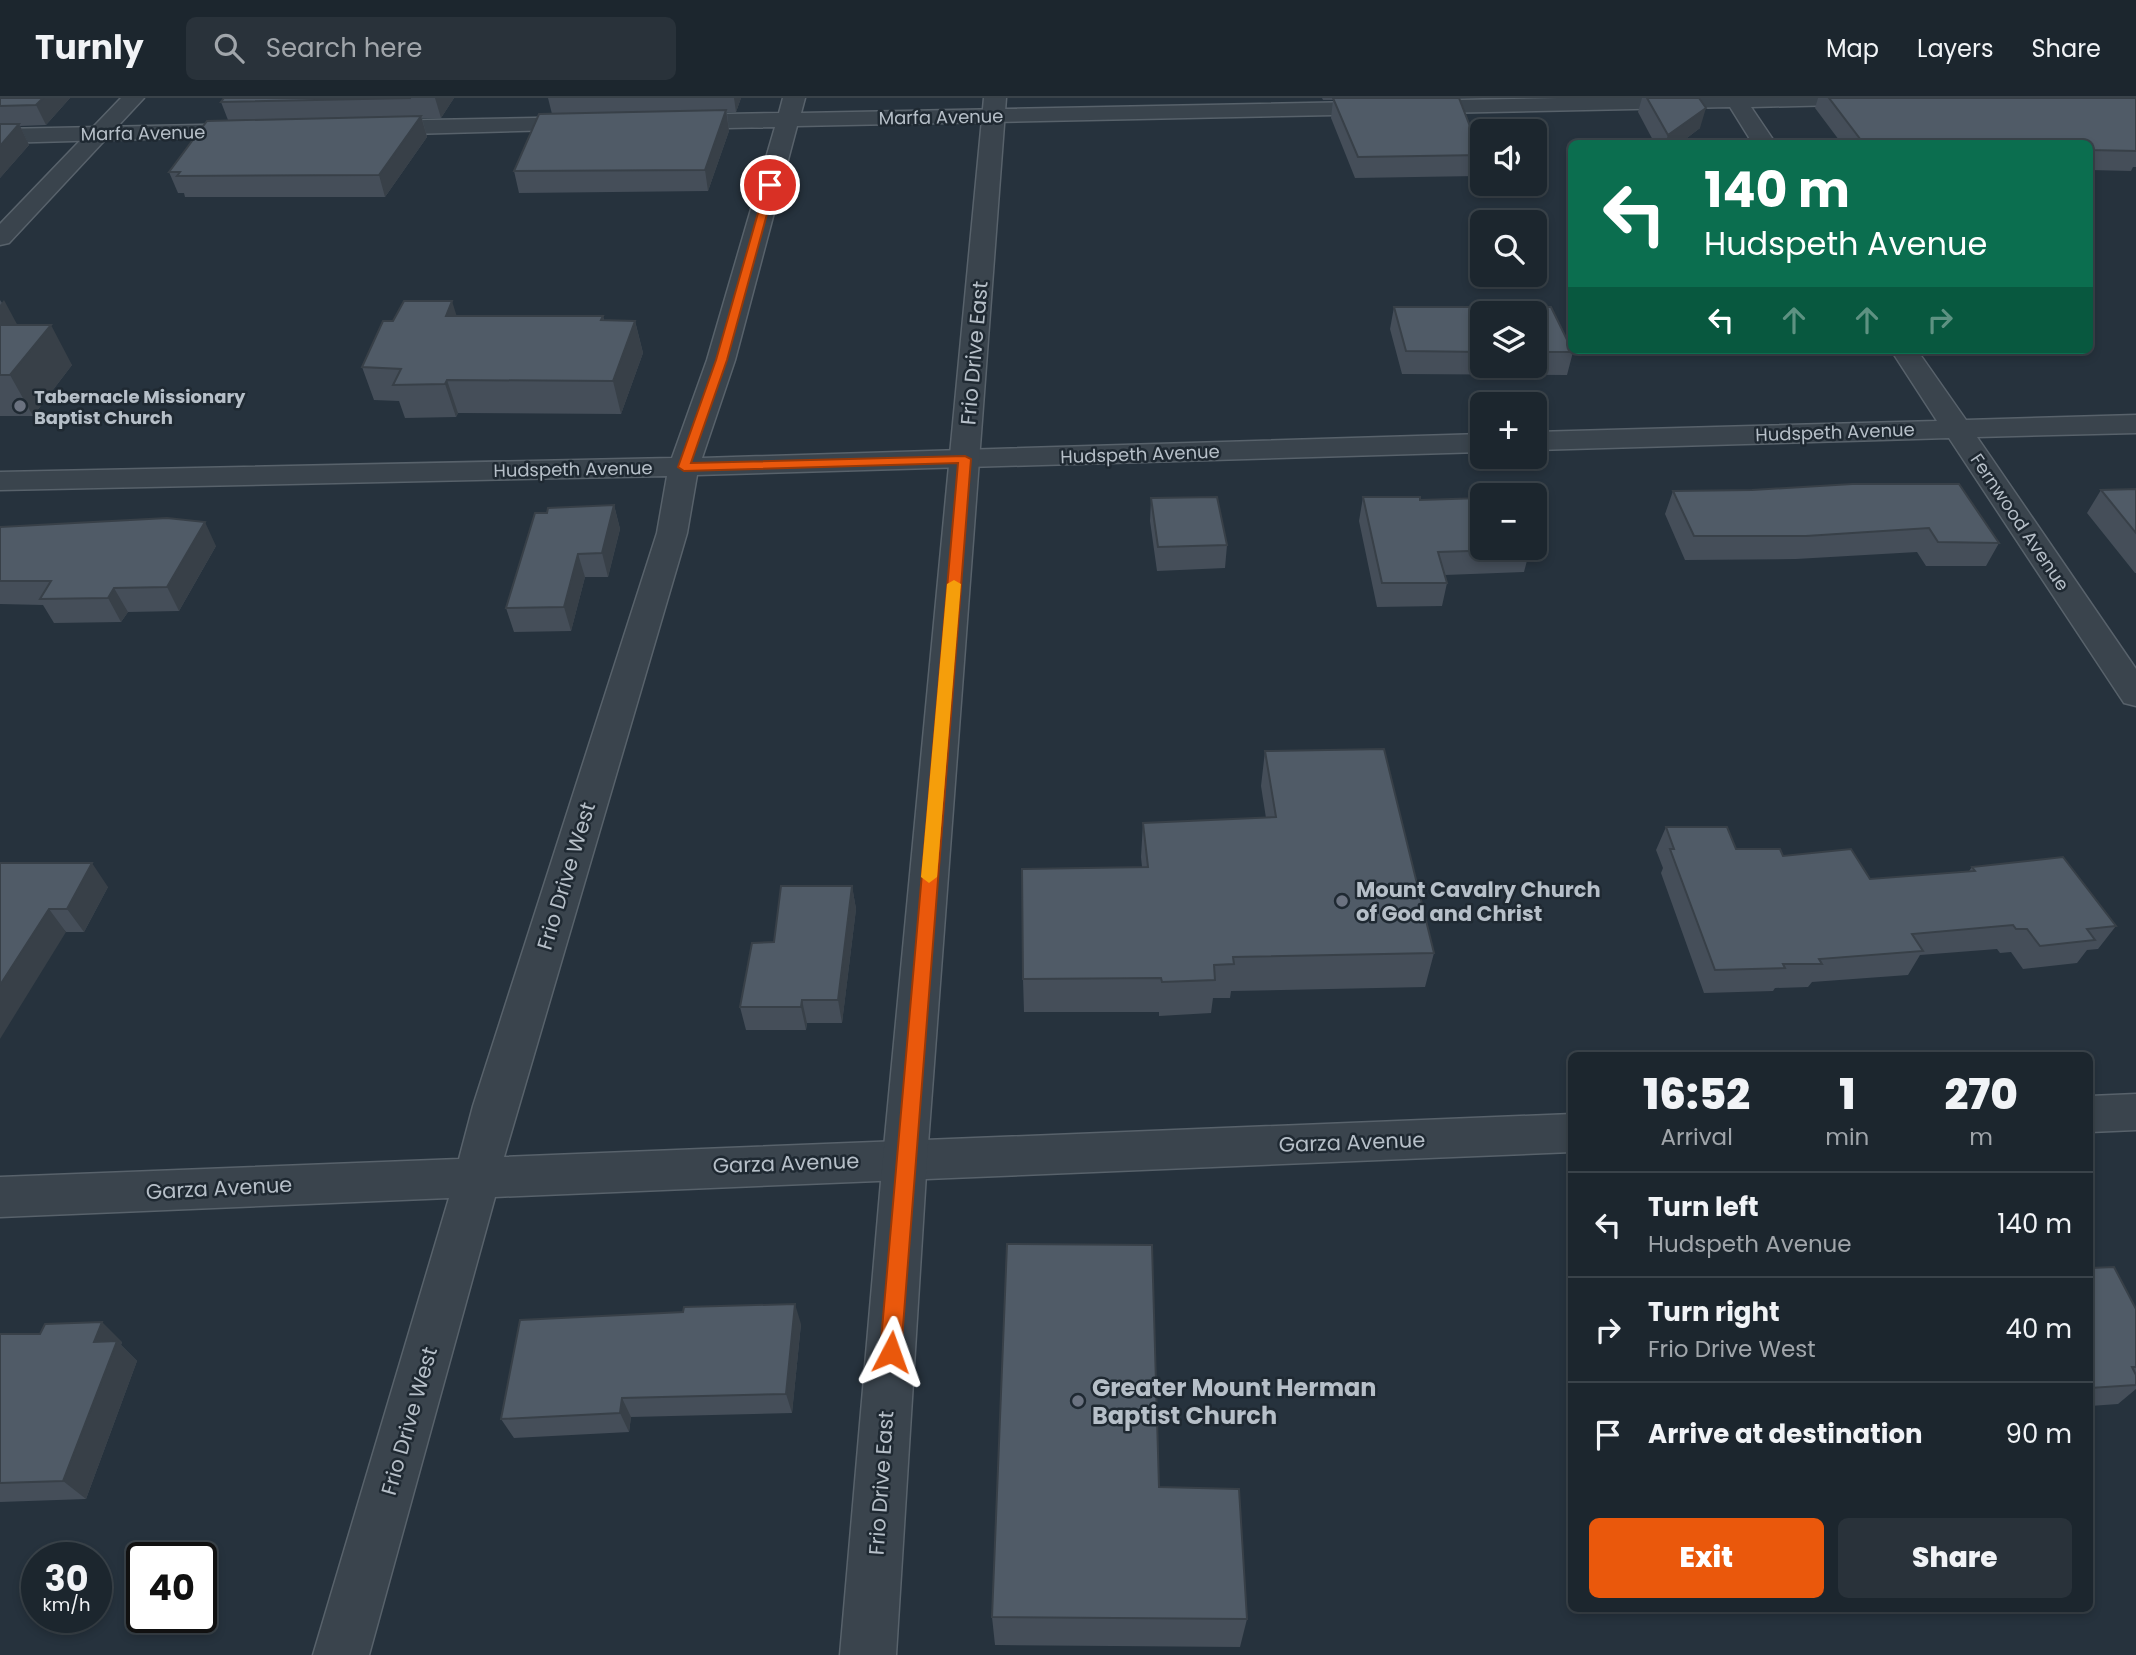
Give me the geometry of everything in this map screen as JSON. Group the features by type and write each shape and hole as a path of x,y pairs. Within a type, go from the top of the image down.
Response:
{"street":[{"path":"0,238 133,98"},
{"name":"Marfa Avenue","path":"653,122 790,109 1882,98"},
{"path":"1736,99 1762,140"},
{"name":"Frio Drive East","path":"868,1655 905,1158 994,107"},
{"name":"Frio Drive West","path":"341,1655 478,1176 495,1106 672,533 684,467 722,360 790,109"},
{"path":"346,129 611,123"},
{"name":"Marfa Avenue","path":"0,136 276,130"},
{"name":"Fernwood Avenue","path":"1907,354 2136,695"},
{"name":"Hudspeth Avenue","path":"1547,441 2136,424"},
{"name":"Hudspeth Avenue","path":"0,481 684,467 1470,443"},
{"path":"2093,1114 2136,1112"},
{"name":"Garza Avenue","path":"0,1197 905,1158 1568,1133"}],"building":[{"path":"0,98 43,98 36,105 0,106"},
{"path":"224,98 411,98 221,102"},
{"path":"1333,98 1459,98 1470,126 1470,155 1358,157"},
{"path":"1647,98 1699,98 1706,108 1668,135"},
{"path":"1829,98 2136,98 2136,151 2093,150 2093,140 1861,140"},
{"path":"726,110 705,170 514,171 539,114"},
{"path":"421,116 379,175 177,176 180,172 169,172 207,121"},
{"path":"0,124 19,124 0,146"},
{"path":"404,301 452,301 446,316 603,316 601,320 635,321 613,381 447,380 445,384 393,385 401,369 362,367 383,321 393,321"},
{"path":"1394,307 1470,307 1470,352 1406,351"},
{"path":"1547,307 1551,307 1568,342 1568,352 1547,352"},
{"path":"0,325 51,325 10,375 0,375"},
{"path":"1852,484 1959,484 1999,543 1938,542 1929,528 1806,536 1694,536 1673,491 1752,490"},
{"path":"2136,489 2136,533 2101,490"},
{"path":"1217,497 1227,545 1158,547 1151,498"},
{"path":"1363,497 1420,497 1420,500 1470,498 1470,551 1438,552 1447,583 1382,583"},
{"path":"614,505 602,553 578,554 564,607 506,608 535,513 547,513 548,508"},
{"path":"167,518 205,522 167,587 114,588 108,598 40,599 51,581 0,581 0,527"},
{"path":"1384,749 1434,953 1233,957 1234,964 1214,965 1215,980 1162,982 1161,978 1023,979 1022,869 1148,867 1143,823 1276,817 1265,751"},
{"path":"1666,827 1727,827 1736,849 1780,849 1783,856 1851,849 1870,879 1975,871 1972,867 2063,857 2116,926 2087,929 2095,940 2040,946 2027,929 2016,929 2013,925 1912,934 1923,951 1819,959 1822,964 1783,964 1785,968 1715,970 1670,849 1674,849"},
{"path":"0,863 92,863 67,909 49,909 0,985"},
{"path":"781,886 852,886 838,1000 802,1000 801,1007 740,1007 752,943 774,942"},
{"name":"Greater Mount Herman Baptist Church","path":"1007,1244 1152,1245 1159,1487 1239,1489 1247,1619 992,1617"},
{"path":"2114,1267 2136,1309 2136,1367 2132,1367 2136,1375 2136,1385 2093,1388 2093,1268"},
{"path":"795,1304 786,1394 622,1398 620,1413 501,1419 520,1320 683,1312 684,1307"},
{"path":"102,1322 94,1342 117,1341 63,1481 0,1483 0,1334 40,1334 45,1324"}],"slow traffic":[{"path":"929,877 954,584"}],"place":[{"name":"Tabernacle Missionary Baptist Church","path":"20,406"},
{"name":"Mount Cavalry Church of God and Christ","path":"1342,901"},
{"name":"Greater Mount Herman Baptist Church","path":"1078,1401"}],"route":[{"path":"770,185 722,360 684,467 965,459 891,1352"}]}
